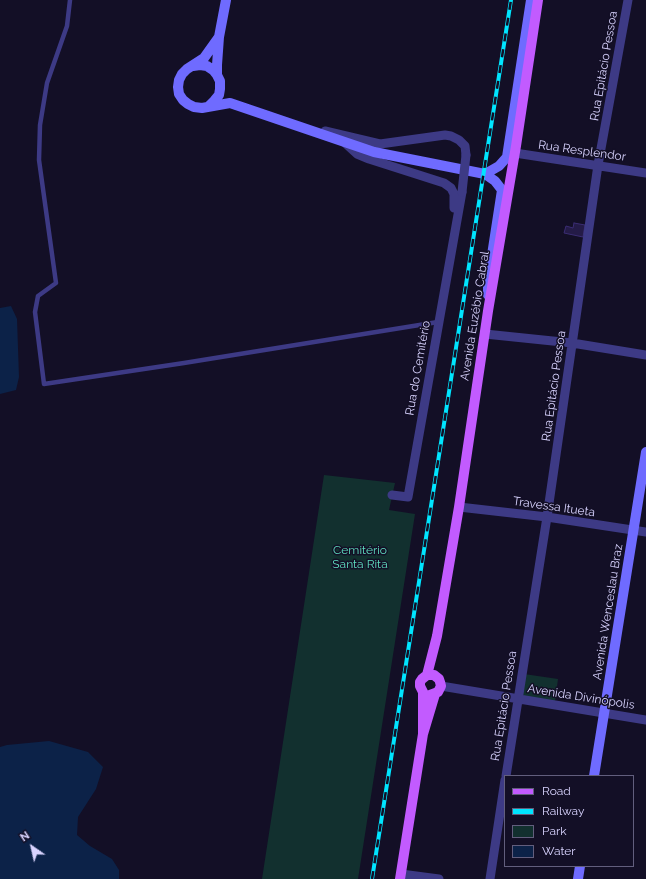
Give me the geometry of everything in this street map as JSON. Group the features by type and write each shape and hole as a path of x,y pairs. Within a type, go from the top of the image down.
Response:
{"main road":[{"name":"Avenida Euzébio Cabral","path":"401,877 423,734 435,683 437,636 459,507 488,311 538,0"},
{"name":"Avenida Euzébio Cabral","path":"423,734 423,692 420,682 422,679 435,683"},
{"path":"423,692 428,695 435,683"}],"street":[{"path":"208,106 218,96 220,89 217,65 226,0"},
{"path":"485,174 499,166 507,157 531,0"},
{"name":"Rua Epitácio Pessoa","path":"506,775 547,517 598,165 628,0"},
{"path":"220,37 204,58 187,69 179,80 179,94 188,104 194,107 202,108 230,103 374,152 485,174 495,181 502,190 488,281 488,311"},
{"path":"193,66 206,66 213,70 219,78 225,96 230,103"},
{"name":"Rua do Cemitério","path":"300,128 325,131 380,144 440,136 451,136 459,140 465,146 466,155 462,192 454,227 408,497 392,495"},
{"name":"Rua do Cemitério","path":"344,143 358,154 369,159 444,183 451,188 455,199 454,227"},
{"name":"Rua Resplendor","path":"514,153 646,172"},
{"path":"485,334 572,343 646,355"},
{"name":"Avenida Wenceslau Braz","path":"594,775 646,452"},
{"name":"Travessa Itueta","path":"459,507 547,517 646,532"},
{"name":"Avenida Divinópolis","path":"435,683 518,699 646,720"},
{"name":"Rua Epitácio Pessoa","path":"490,879 504,787"},
{"path":"578,879 580,867"},
{"path":"401,877 439,879"}],"lane":[{"path":"70,0 67,26 47,83 40,125 39,160 56,284 38,296 35,312 44,384 438,322"}],"green space":[{"name":"Cemitério Santa Rita","path":"324,475 395,483 389,510 415,514 358,879 262,879"},
{"path":"524,674 558,679 555,702 520,696"}],"water":[{"path":"11,306 17,319 19,377 16,390 0,394 0,308"},
{"path":"49,741 88,752 103,767 96,789 78,817 77,835 90,846 112,859 119,870 119,879 0,879 0,747"}],"building":[{"path":"574,223 585,225 583,237 564,233 566,226 573,228"}],"railway":[{"path":"372,879 511,0"}]}
